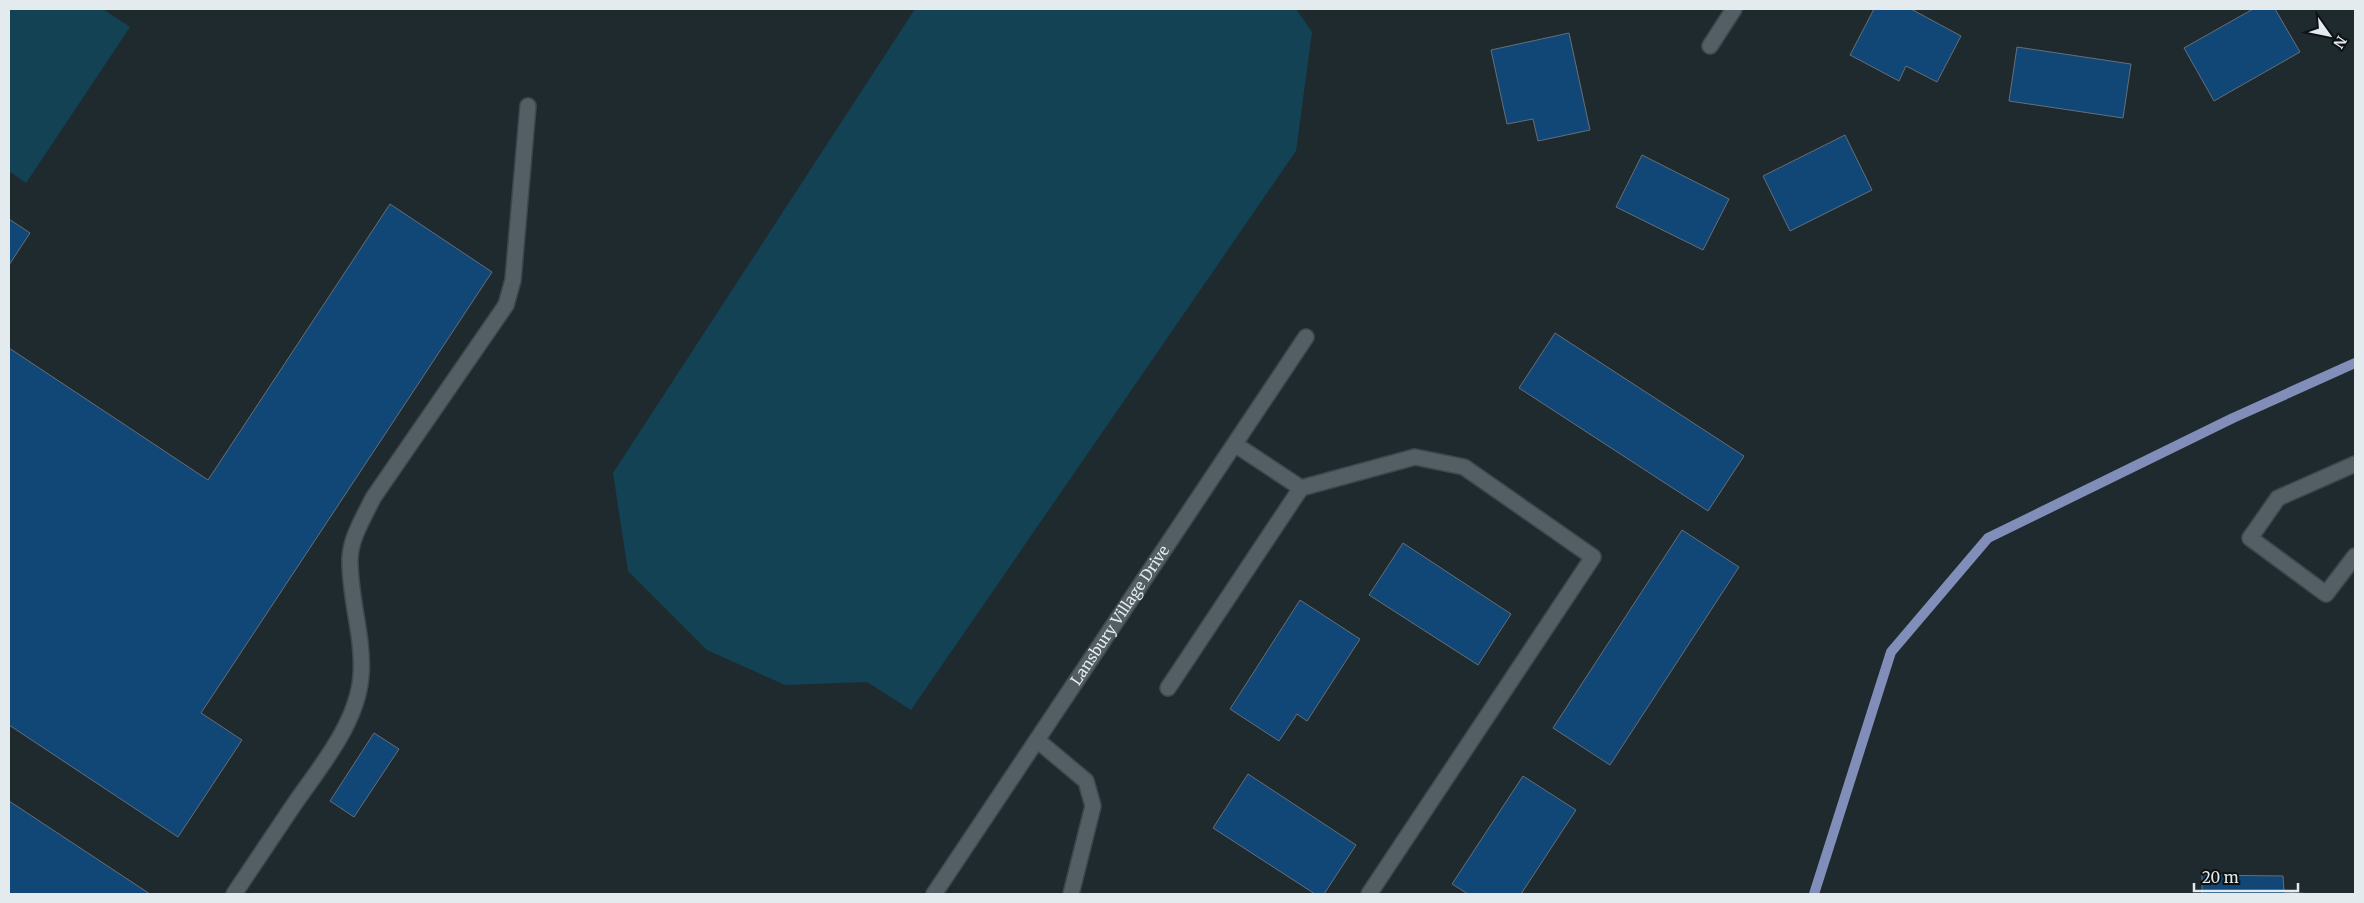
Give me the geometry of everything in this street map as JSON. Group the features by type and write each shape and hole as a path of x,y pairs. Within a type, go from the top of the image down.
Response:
{"street":[{"path":"1710,46 1734,9"},
{"path":"234,894 330,753 354,709 361,676 359,634 350,557 357,530 373,498 506,305 513,280 528,106"},
{"name":"Lansbury Village Drive","path":"934,894 1236,445 1306,337"},
{"path":"1236,445 1300,488"},
{"path":"1168,688 1300,488 1415,457 1464,467 1592,556 1369,894"},
{"path":"2355,464 2278,498 2250,538 2326,594 2355,556"},
{"path":"1037,740 1086,781 1093,806 1071,894"}],"shaded area":[{"path":"9,9 103,9 130,27 26,183 9,171"},
{"path":"915,9 1296,9 1312,32 1296,151 911,710 867,682 785,685 707,650 628,571 613,473"}],"building":[{"path":"1874,9 1911,9 1961,36 1937,82 1906,66 1899,81 1850,55"},
{"path":"2253,9 2275,9 2300,52 2214,101 2184,48"},
{"path":"1569,33 1590,130 1538,141 1533,119 1507,124 1491,50"},
{"path":"2017,47 2131,64 2123,118 2009,101"},
{"path":"1845,135 1872,190 1790,231 1763,176"},
{"path":"1642,155 1729,199 1703,250 1616,207"},
{"path":"390,204 492,272 201,713 242,740 178,837 9,725 9,348 208,480"},
{"path":"9,219 30,233 9,265"},
{"path":"1555,333 1744,456 1708,511 1519,388"},
{"path":"1682,530 1739,567 1610,765 1553,728"},
{"path":"1403,543 1511,614 1478,665 1369,595"},
{"path":"1300,600 1360,639 1307,721 1297,714 1279,741 1230,709"},
{"path":"374,733 399,749 354,817 330,801"},
{"path":"1248,774 1356,845 1324,894 1315,894 1213,828"},
{"path":"1523,776 1576,810 1521,894 1468,894 1452,884"},
{"path":"9,801 150,894 9,894"},
{"path":"2202,875 2283,876 2284,892 2313,894 2202,894"}],"waterway":[{"path":"1814,894 1891,652 1988,538 2233,418 2355,363"}]}
